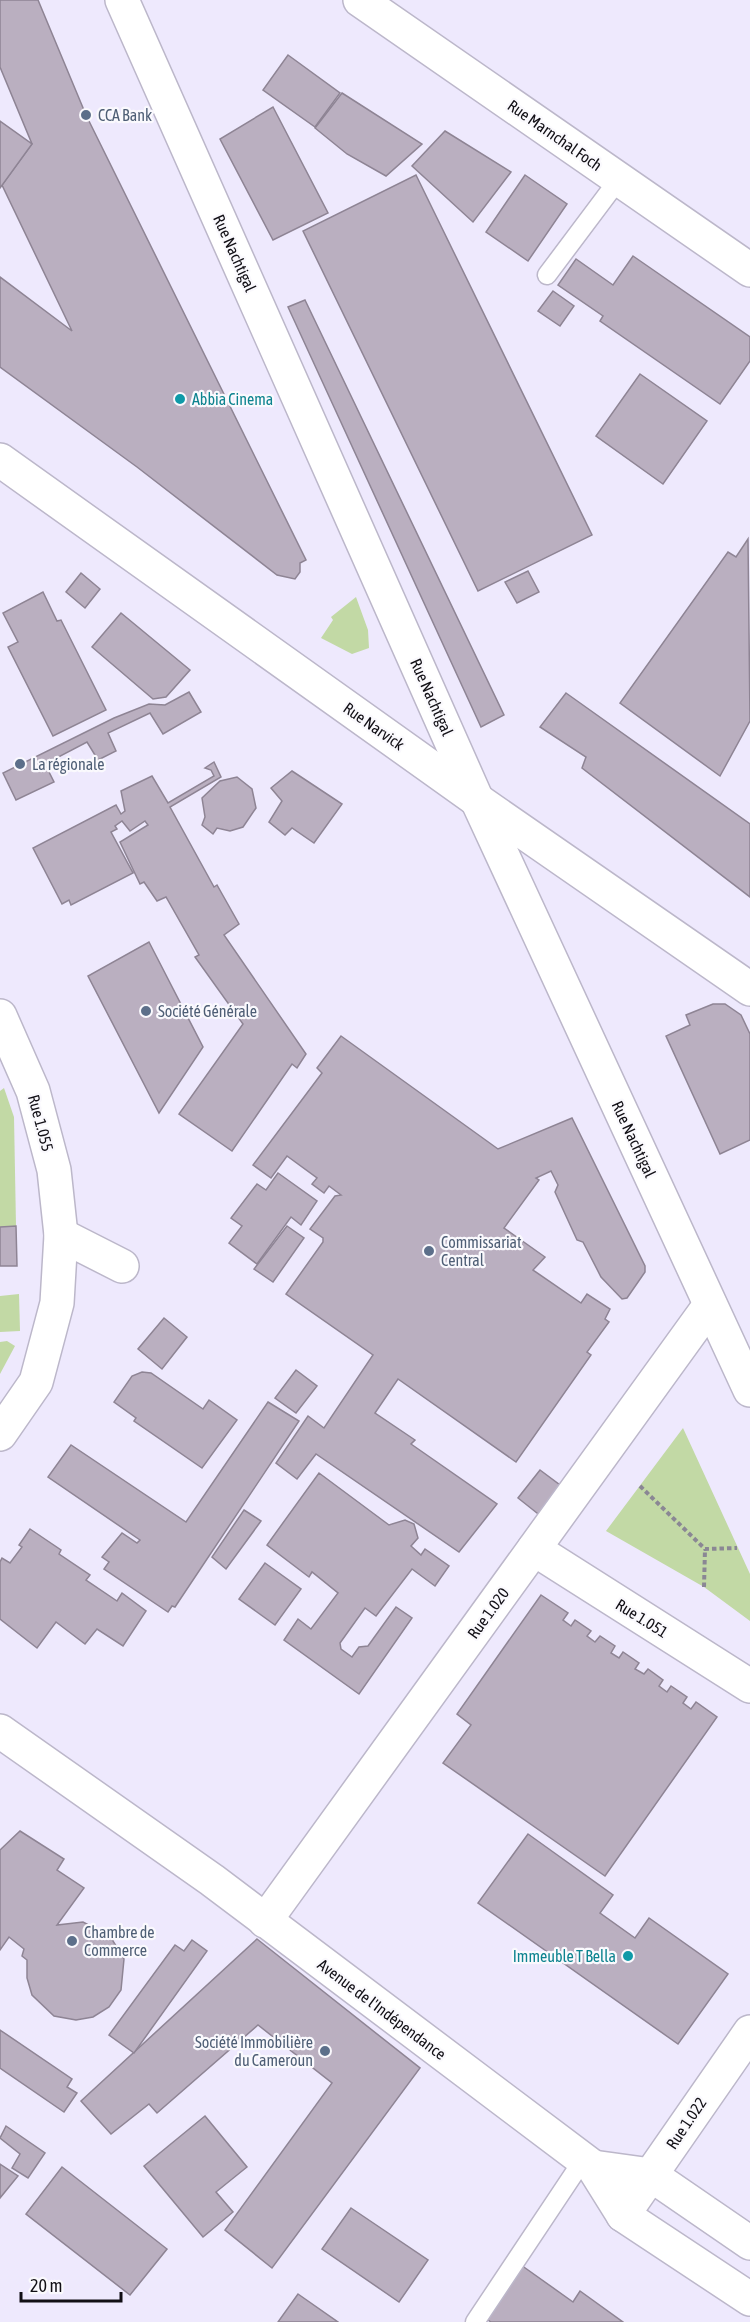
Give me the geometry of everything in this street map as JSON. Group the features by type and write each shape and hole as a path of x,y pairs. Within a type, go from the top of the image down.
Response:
{"main road":[{"name":"Rue Nachtigal","path":"122,0 477,800 750,1390"},
{"name":"Rue Marnchal Foch","path":"360,0 750,270"},
{"name":"Rue Narvick","path":"0,460 477,800 750,989"},
{"name":"Rue 1.055","path":"0,1016 33,1091 54,1170 61,1235 57,1303 36,1382 0,1434"},
{"path":"61,1235 122,1266"},
{"name":"Rue 1.020","path":"265,1921 710,1305"},
{"name":"Rue 1.051","path":"534,1550 750,1686"},
{"name":"Avenue de l'Indépendance","path":"0,1731 212,1880 588,2163 623,2215 750,2299"},
{"name":"Rue 1.022","path":"623,2215 750,2032"},
{"path":"588,2163 651,2175 750,2243"}],"lane":[{"path":"547,275 619,179"},
{"path":"475,2322 588,2163"}],"path":[{"path":"640,1486 705,1549 737,1548"},
{"path":"704,1587 705,1549"}],"green space":[{"path":"356,597 368,630 369,648 352,654 321,638 333,620 331,617"},
{"path":"4,1088 14,1117 16,1226 0,1227 0,1091"},
{"path":"19,1294 20,1331 0,1332 0,1296"},
{"path":"7,1341 15,1346 0,1374 0,1342"},
{"path":"683,1428 750,1574 750,1621 704,1587 606,1531"}],"building":[{"path":"0,0 38,0 86,115 306,560 300,563 300,572 295,579 277,575 137,467 0,367 0,277 72,331 2,185 32,144 0,67"},
{"path":"288,55 340,93 315,127 263,90"},
{"path":"342,93 422,144 386,176 347,154 315,128"},
{"path":"273,107 328,213 273,240 220,139"},
{"path":"0,121 32,144 0,188"},
{"path":"445,131 511,172 473,222 412,166"},
{"path":"416,175 592,535 478,591 303,231"},
{"path":"525,175 567,204 528,261 486,232"},
{"path":"633,256 750,337 750,361 720,404 600,321 603,316 558,285 576,259 613,285"},
{"path":"553,291 574,306 560,326 538,311"},
{"path":"305,300 504,715 481,727 288,307"},
{"path":"640,374 707,421 663,484 596,436"},
{"path":"748,539 750,721 720,776 620,703 728,552 736,557"},
{"path":"528,571 539,592 517,603 505,582"},
{"path":"81,573 100,589 85,608 66,592"},
{"path":"43,592 57,621 61,620 106,710 53,736 8,647 18,642 3,613"},
{"path":"121,613 190,670 166,697 153,699 92,647"},
{"path":"189,692 201,712 163,734 150,713 108,733 116,751 98,760 87,742 45,764 54,782 16,800 3,773 114,718 149,704 165,705"},
{"path":"566,693 750,824 750,897 582,768 586,757 540,727"},
{"path":"214,762 221,777 170,807 214,887 217,885 239,924 224,935 306,1054 297,1068 292,1064 232,1151 179,1114 243,1024 195,957 199,955 166,897 157,901 144,882 140,884 120,842 148,825 145,821 130,831 122,821 115,826 117,829 111,832 133,873 71,905 69,900 62,904 33,848 116,805 121,814 125,811 121,791 152,776 168,803 214,776 211,770 205,768"},
{"path":"292,771 342,804 314,843 292,828 285,835 269,822 282,801 271,788"},
{"path":"237,777 252,789 256,808 243,827 230,831 217,828 213,834 202,825 205,817 202,798 220,781"},
{"name":"Société Générale","path":"149,942 203,1047 159,1113 88,976"},
{"path":"713,1004 725,1004 741,1015 750,1034 750,1140 720,1154 666,1036 690,1025 686,1015"},
{"path":"341,1036 498,1149 572,1118 645,1266 645,1272 627,1298 622,1299 601,1277 583,1242 577,1240 555,1192 558,1185 551,1171 536,1178 539,1180 504,1228 545,1257 533,1270 581,1303 587,1294 610,1309 605,1319 609,1322 587,1352 591,1355 516,1462 398,1379 375,1413 415,1440 411,1444 497,1504 459,1552 316,1454 297,1479 276,1463 308,1416 324,1428 373,1355 286,1294 323,1242 323,1238 310,1229 335,1196 341,1195 329,1186 324,1193 312,1184 317,1178 287,1156 271,1178 253,1165 322,1073 317,1068"},
{"path":"278,1173 317,1201 301,1225 291,1217 257,1264 229,1243 242,1226 231,1218 257,1184 266,1190"},
{"path":"16,1226 17,1266 0,1266 0,1227"},
{"path":"287,1226 304,1238 273,1282 254,1269"},
{"path":"164,1318 187,1337 162,1369 138,1349"},
{"path":"296,1370 317,1386 296,1413 275,1398"},
{"path":"142,1372 151,1373 203,1409 209,1400 237,1420 202,1468 134,1421 136,1418 114,1402 132,1376"},
{"path":"268,1402 299,1421 175,1607 172,1606 168,1612 104,1569 109,1562 102,1557 122,1533 137,1543 140,1540 48,1477 71,1445 186,1522"},
{"path":"540,1470 564,1488 542,1517 518,1498"},
{"path":"319,1473 389,1525 405,1520 414,1524 418,1538 411,1546 421,1555 425,1549 449,1566 435,1586 412,1569 376,1616 365,1608 340,1643 341,1649 352,1657 359,1647 368,1646 396,1607 412,1618 359,1694 284,1640 298,1619 311,1629 338,1593 312,1572 309,1577 267,1545"},
{"path":"244,1510 261,1521 226,1569 212,1557"},
{"path":"30,1529 61,1550 59,1554 90,1575 86,1580 117,1601 122,1593 146,1611 123,1646 97,1629 85,1644 56,1622 37,1648 0,1619 0,1562 2,1558 10,1563 22,1547 19,1545"},
{"path":"265,1563 301,1589 275,1625 239,1599"},
{"path":"541,1595 568,1613 563,1620 571,1626 575,1620 591,1631 587,1636 595,1642 600,1636 615,1646 611,1653 619,1658 623,1652 639,1663 635,1669 644,1674 648,1669 663,1680 659,1686 667,1692 671,1686 687,1697 683,1703 691,1709 696,1702 717,1717 605,1876 443,1763 471,1725 457,1714"},
{"path":"20,1831 64,1859 57,1870 84,1888 57,1925 83,1922 110,1936 124,1959 121,1990 109,2007 93,2017 76,2020 54,2016 32,1995 27,1978 27,1960 22,1956 24,1949 9,1937 0,1950 0,1850"},
{"name":"Immeuble T Bella","path":"528,1834 613,1895 600,1913 635,1938 649,1918 728,1974 678,2044 478,1903"},
{"path":"257,1939 420,2068 272,2268 225,2230 332,2083 258,2025 157,2113 149,2104 111,2134 81,2101"},
{"path":"192,1940 207,1951 134,2053 109,2035 175,1945 184,1951"},
{"path":"0,2030 72,2079 67,2087 77,2093 64,2112 0,2068"},
{"path":"205,2116 247,2167 216,2192 233,2212 203,2237 144,2166"},
{"path":"6,2126 45,2153 28,2178 12,2168 20,2154 0,2138"},
{"path":"0,2164 18,2176 0,2198"},
{"path":"62,2167 167,2249 130,2295 26,2214"},
{"path":"351,2208 428,2260 399,2302 322,2249"},
{"path":"521,2265 573,2302 580,2291 623,2322 491,2322 485,2318"},
{"path":"298,2294 338,2322 278,2322"}],"place":[{"name":"CCA Bank","path":"86,115"},
{"name":"Abbia Cinema","path":"180,399"},
{"name":"La régionale","path":"20,764"},
{"name":"Société Générale","path":"146,1011"},
{"name":"Commissariat Central","path":"429,1251"},
{"name":"Chambre de Commerce","path":"72,1941"},
{"name":"Immeuble T Bella","path":"628,1956"},
{"name":"Société Immobilière du Cameroun","path":"325,2051"}]}
